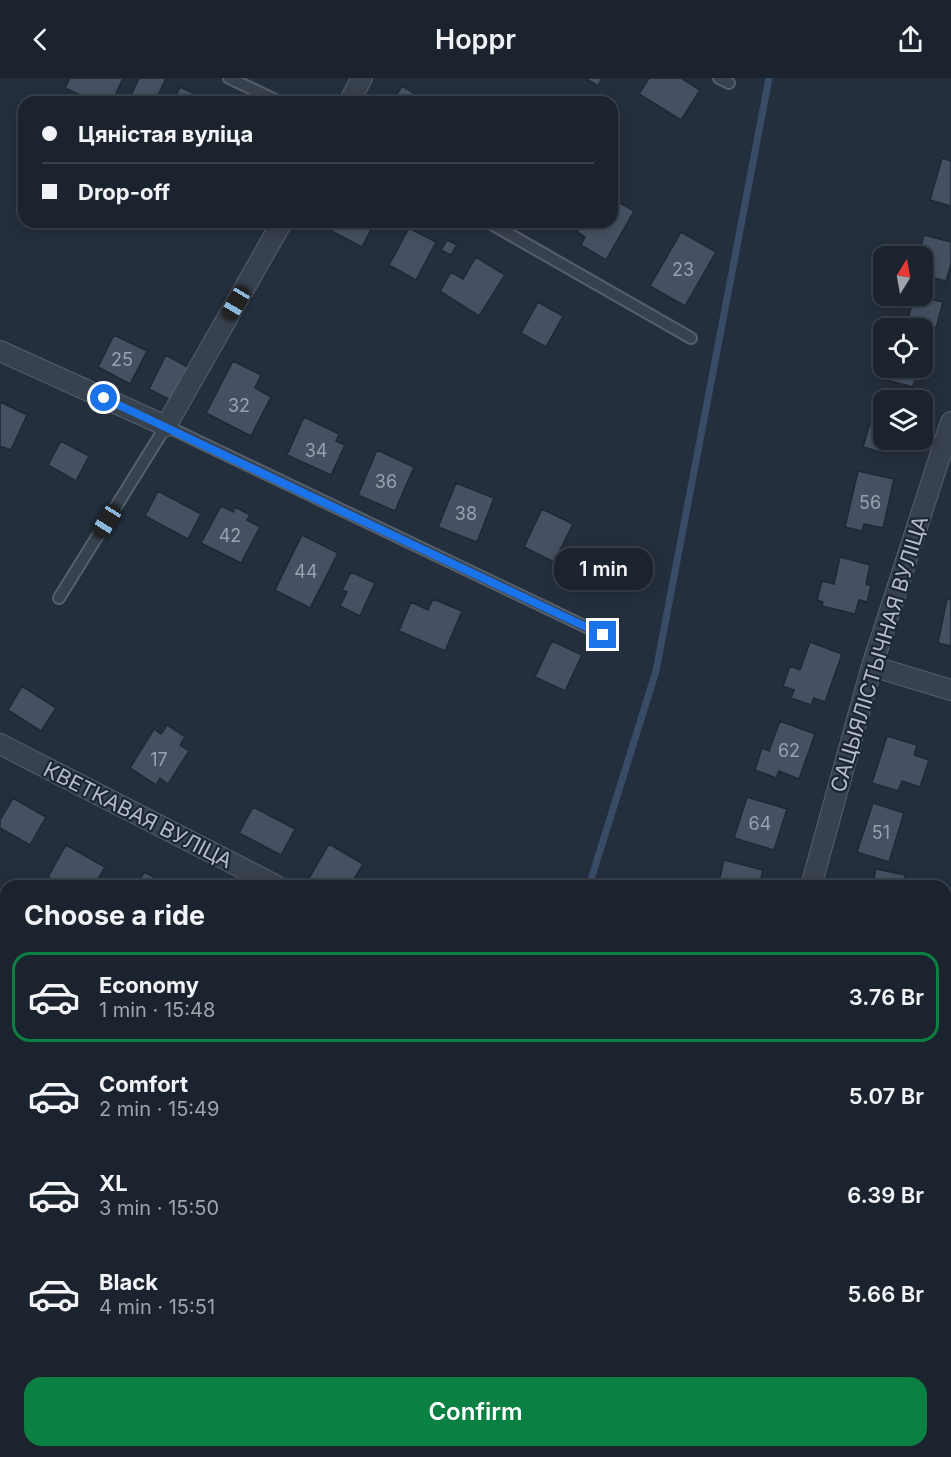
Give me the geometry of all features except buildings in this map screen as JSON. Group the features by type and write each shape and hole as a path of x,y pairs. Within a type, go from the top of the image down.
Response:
{"street":[{"path":"352,96 362,78"},
{"path":"0,351 166,426 279,228"},
{"name":"САЦЫЯЛІСТЫЧНАЯ ВУЛІЦА","path":"813,880 872,666 951,422"},
{"path":"872,666 951,690"},
{"name":"КВЕТКАВАЯ ВУЛІЦА","path":"0,744 265,880"}],"lane":[{"path":"229,78 267,96"},
{"path":"498,228 691,338"},
{"path":"59,598 166,426 603,635"}],"waterway":[{"path":"591,880 656,671 769,78"}],"route":[{"path":"104,398 603,635"}]}
